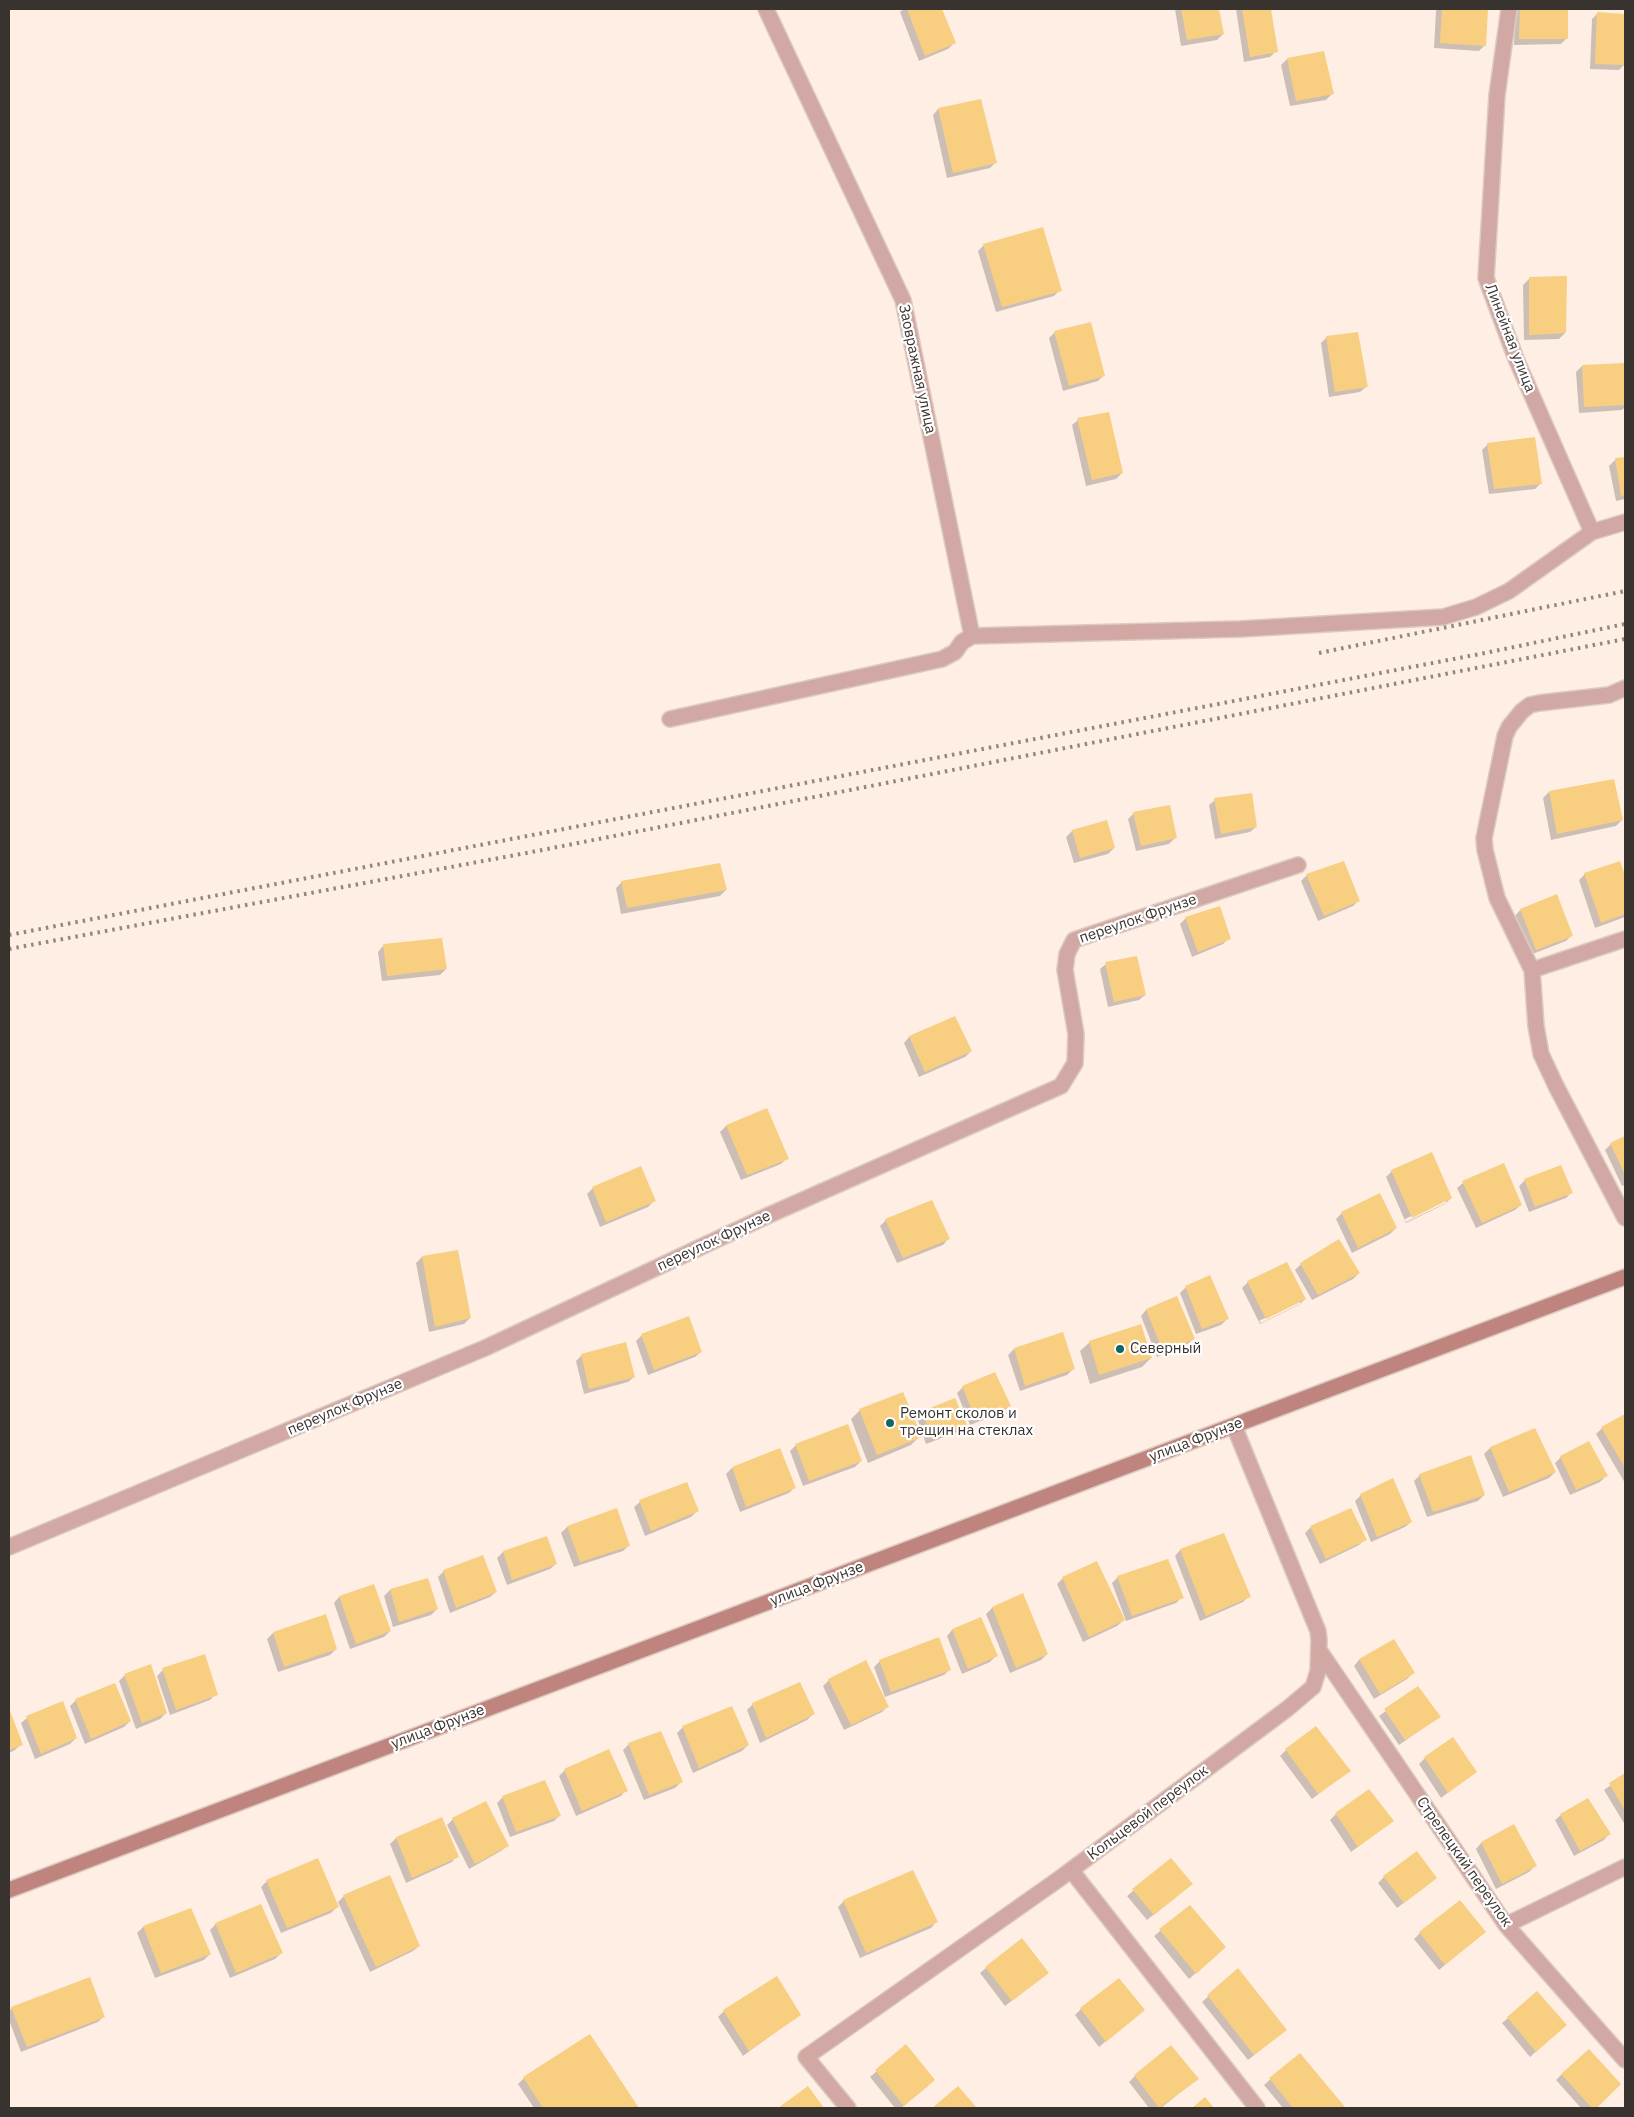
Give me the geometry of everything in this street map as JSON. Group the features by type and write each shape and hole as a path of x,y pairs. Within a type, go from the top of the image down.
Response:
{"street":[{"name":"Заовражная улица","path":"766,9 903,300 972,636"},
{"name":"Линейная улица","path":"1510,9 1498,96 1486,278 1516,359 1592,532"},
{"path":"670,719 942,659 955,652 962,642 972,636 1240,629 1443,617 1476,607 1509,591 1592,532 1625,522"},
{"path":"1625,688 1609,695 1530,706 1515,719 1505,736 1484,838 1484,850 1497,898 1532,970 1536,1026 1541,1054 1625,1218"},
{"name":"переулок Фрунзе","path":"9,1547 485,1348 769,1215 1061,1086 1075,1063 1076,1034 1064,970 1067,954 1074,940 1298,865"},
{"path":"1532,970 1625,939"},
{"name":"улица Фрунзе","path":"9,1890 1625,1277"},
{"name":"Кольцевой переулок","path":"848,2108 806,2057 1071,1870 1303,1697 1313,1687 1316,1679 1319,1650 1318,1631 1234,1426"},
{"name":"Стрелецкий переулок","path":"1319,1650 1506,1925 1625,2060"},
{"path":"1506,1925 1625,1866"},
{"path":"1071,1870 1257,2108"}],"building":[{"path":"907,9 942,9 956,43 925,56"},
{"path":"1181,9 1219,9 1224,34 1187,40"},
{"path":"1242,9 1271,9 1278,52 1250,57"},
{"path":"1442,9 1488,9 1486,46 1440,43"},
{"path":"1520,9 1568,9 1568,39 1519,39"},
{"path":"1597,12 1625,14 1625,65 1595,64"},
{"path":"1324,51 1334,94 1296,101 1287,58"},
{"path":"981,99 997,163 953,173 938,108"},
{"path":"1043,227 1062,291 1002,307 983,244"},
{"path":"1567,276 1566,333 1529,335 1529,277"},
{"path":"1091,322 1105,376 1069,386 1054,331"},
{"path":"1358,332 1368,387 1335,392 1326,336"},
{"path":"1625,363 1625,405 1584,407 1582,365"},
{"path":"1109,412 1123,473 1092,480 1077,418"},
{"path":"1535,437 1542,484 1494,489 1487,443"},
{"path":"1625,457 1625,495 1621,496 1615,458"},
{"path":"1614,779 1623,820 1557,834 1549,791"},
{"path":"1252,793 1257,827 1221,834 1214,798"},
{"path":"1170,805 1177,838 1141,846 1133,812"},
{"path":"1107,820 1115,848 1080,858 1072,830"},
{"path":"1344,861 1360,901 1324,916 1306,874"},
{"path":"1620,861 1625,875 1625,914 1601,923 1584,873"},
{"path":"720,863 727,890 627,908 621,881"},
{"path":"1557,894 1573,936 1536,950 1520,909"},
{"path":"1220,906 1231,939 1198,952 1185,917"},
{"path":"442,938 447,969 387,976 383,944"},
{"path":"1137,956 1146,995 1114,1002 1105,962"},
{"path":"955,1016 972,1051 925,1072 909,1036"},
{"path":"767,1108 789,1159 747,1175 726,1125"},
{"path":"1625,1136 1625,1175 1610,1143"},
{"path":"1432,1152 1452,1198 1412,1218 1391,1170"},
{"path":"1504,1163 1522,1205 1482,1223 1462,1181"},
{"path":"1561,1165 1573,1193 1535,1207 1524,1179"},
{"path":"641,1166 656,1201 606,1222 592,1187"},
{"path":"1380,1193 1397,1228 1358,1248 1341,1212"},
{"path":"932,1200 950,1239 903,1258 885,1219"},
{"path":"1339,1239 1360,1273 1318,1295 1300,1263"},
{"path":"458,1250 471,1318 435,1327 422,1256"},
{"path":"1287,1262 1306,1299 1266,1319 1247,1281"},
{"path":"1210,1275 1229,1319 1202,1329 1185,1286"},
{"path":"1177,1296 1195,1339 1163,1352 1146,1309"},
{"path":"689,1316 702,1352 654,1370 641,1334"},
{"name":"Северный","path":"1141,1324 1152,1358 1099,1375 1089,1341"},
{"path":"1063,1332 1075,1369 1025,1386 1014,1348"},
{"path":"626,1342 635,1377 589,1389 581,1354"},
{"path":"995,1372 1011,1406 976,1420 962,1386"},
{"name":"Ремонт сколов и трещин на стеклах","path":"903,1392 922,1437 877,1455 859,1409"},
{"path":"955,1398 967,1425 932,1439 922,1411"},
{"path":"1625,1414 1625,1468 1601,1427"},
{"path":"848,1424 862,1461 809,1481 795,1444"},
{"path":"1535,1428 1556,1472 1509,1492 1490,1447"},
{"path":"1589,1441 1608,1476 1576,1490 1560,1456"},
{"path":"780,1448 796,1488 746,1507 732,1467"},
{"path":"1471,1455 1485,1495 1433,1512 1419,1474"},
{"path":"1393,1478 1412,1522 1377,1537 1360,1494"},
{"path":"687,1482 699,1511 651,1531 639,1500"},
{"path":"617,1508 630,1546 580,1562 567,1526"},
{"path":"1351,1508 1367,1540 1326,1559 1310,1526"},
{"path":"1224,1533 1251,1597 1206,1616 1180,1549"},
{"path":"547,1536 557,1564 512,1580 503,1551"},
{"path":"483,1555 497,1592 456,1608 443,1570"},
{"path":"1168,1559 1184,1598 1132,1616 1117,1576"},
{"path":"1097,1561 1125,1620 1089,1637 1062,1577"},
{"path":"428,1578 438,1609 399,1622 390,1589"},
{"path":"374,1584 391,1631 356,1644 339,1596"},
{"path":"1023,1593 1048,1654 1016,1668 992,1607"},
{"path":"326,1614 337,1649 284,1667 273,1632"},
{"path":"981,1617 998,1656 968,1669 952,1629"},
{"path":"939,1637 951,1670 891,1692 879,1660"},
{"path":"1394,1639 1415,1673 1380,1694 1359,1659"},
{"path":"205,1654 218,1695 176,1710 162,1668"},
{"path":"866,1660 889,1707 851,1725 828,1679"},
{"path":"151,1664 167,1713 142,1723 124,1674"},
{"path":"800,1682 815,1714 766,1738 752,1703"},
{"path":"115,1683 131,1721 91,1739 75,1699"},
{"path":"1418,1686 1441,1717 1405,1740 1384,1709"},
{"path":"63,1701 77,1738 41,1754 26,1716"},
{"path":"732,1706 749,1745 699,1768 682,1726"},
{"path":"9,1708 23,1745 9,1750"},
{"path":"1316,1726 1351,1771 1318,1794 1285,1749"},
{"path":"661,1731 683,1782 649,1795 628,1743"},
{"path":"1453,1737 1477,1772 1448,1793 1424,1757"},
{"path":"609,1749 628,1791 582,1811 564,1769"},
{"path":"1625,1773 1625,1811 1609,1783"},
{"path":"545,1780 561,1816 516,1832 502,1796"},
{"path":"1369,1789 1394,1821 1358,1847 1335,1813"},
{"path":"1588,1798 1611,1834 1580,1851 1560,1814"},
{"path":"486,1801 509,1846 475,1864 452,1818"},
{"path":"442,1817 459,1857 412,1878 396,1837"},
{"path":"1514,1824 1537,1866 1502,1884 1481,1842"},
{"path":"1417,1851 1437,1878 1404,1903 1383,1876"},
{"path":"318,1858 339,1907 287,1928 266,1880"},
{"path":"1171,1858 1193,1884 1154,1915 1132,1889"},
{"path":"913,1870 938,1922 866,1953 843,1900"},
{"path":"390,1875 420,1946 376,1967 343,1895"},
{"path":"1460,1900 1486,1932 1445,1965 1419,1932"},
{"path":"261,1904 283,1953 236,1973 215,1923"},
{"path":"1190,1905 1226,1947 1196,1974 1159,1929"},
{"path":"191,1908 211,1954 161,1973 143,1926"},
{"path":"1022,1938 1049,1973 1012,2001 985,1967"},
{"path":"1238,1968 1287,2030 1254,2055 1207,1995"},
{"path":"777,1976 801,2015 749,2051 723,2010"},
{"path":"90,1977 105,2017 27,2047 11,2007"},
{"path":"1119,1978 1145,2010 1106,2042 1080,2008"},
{"path":"1537,1991 1567,2025 1536,2052 1507,2017"},
{"path":"590,2034 639,2108 543,2108 523,2077"},
{"path":"906,2044 935,2080 904,2106 875,2070"},
{"path":"1171,2045 1199,2079 1159,2108 1134,2075"},
{"path":"1589,2049 1621,2084 1597,2108 1592,2108 1561,2074"},
{"path":"1300,2053 1344,2108 1293,2108 1269,2078"},
{"path":"808,2086 824,2108 778,2108"},
{"path":"958,2086 977,2108 932,2108"},
{"path":"1205,2097 1214,2108 1192,2108"}],"railway":[{"path":"1319,653 1625,591"},
{"path":"9,935 1485,653 1625,624"},
{"path":"9,949 537,851 1625,639"}],"place":[{"name":"Северный","path":"1120,1349"},
{"name":"Ремонт сколов и трещин на стеклах","path":"890,1423"}]}
